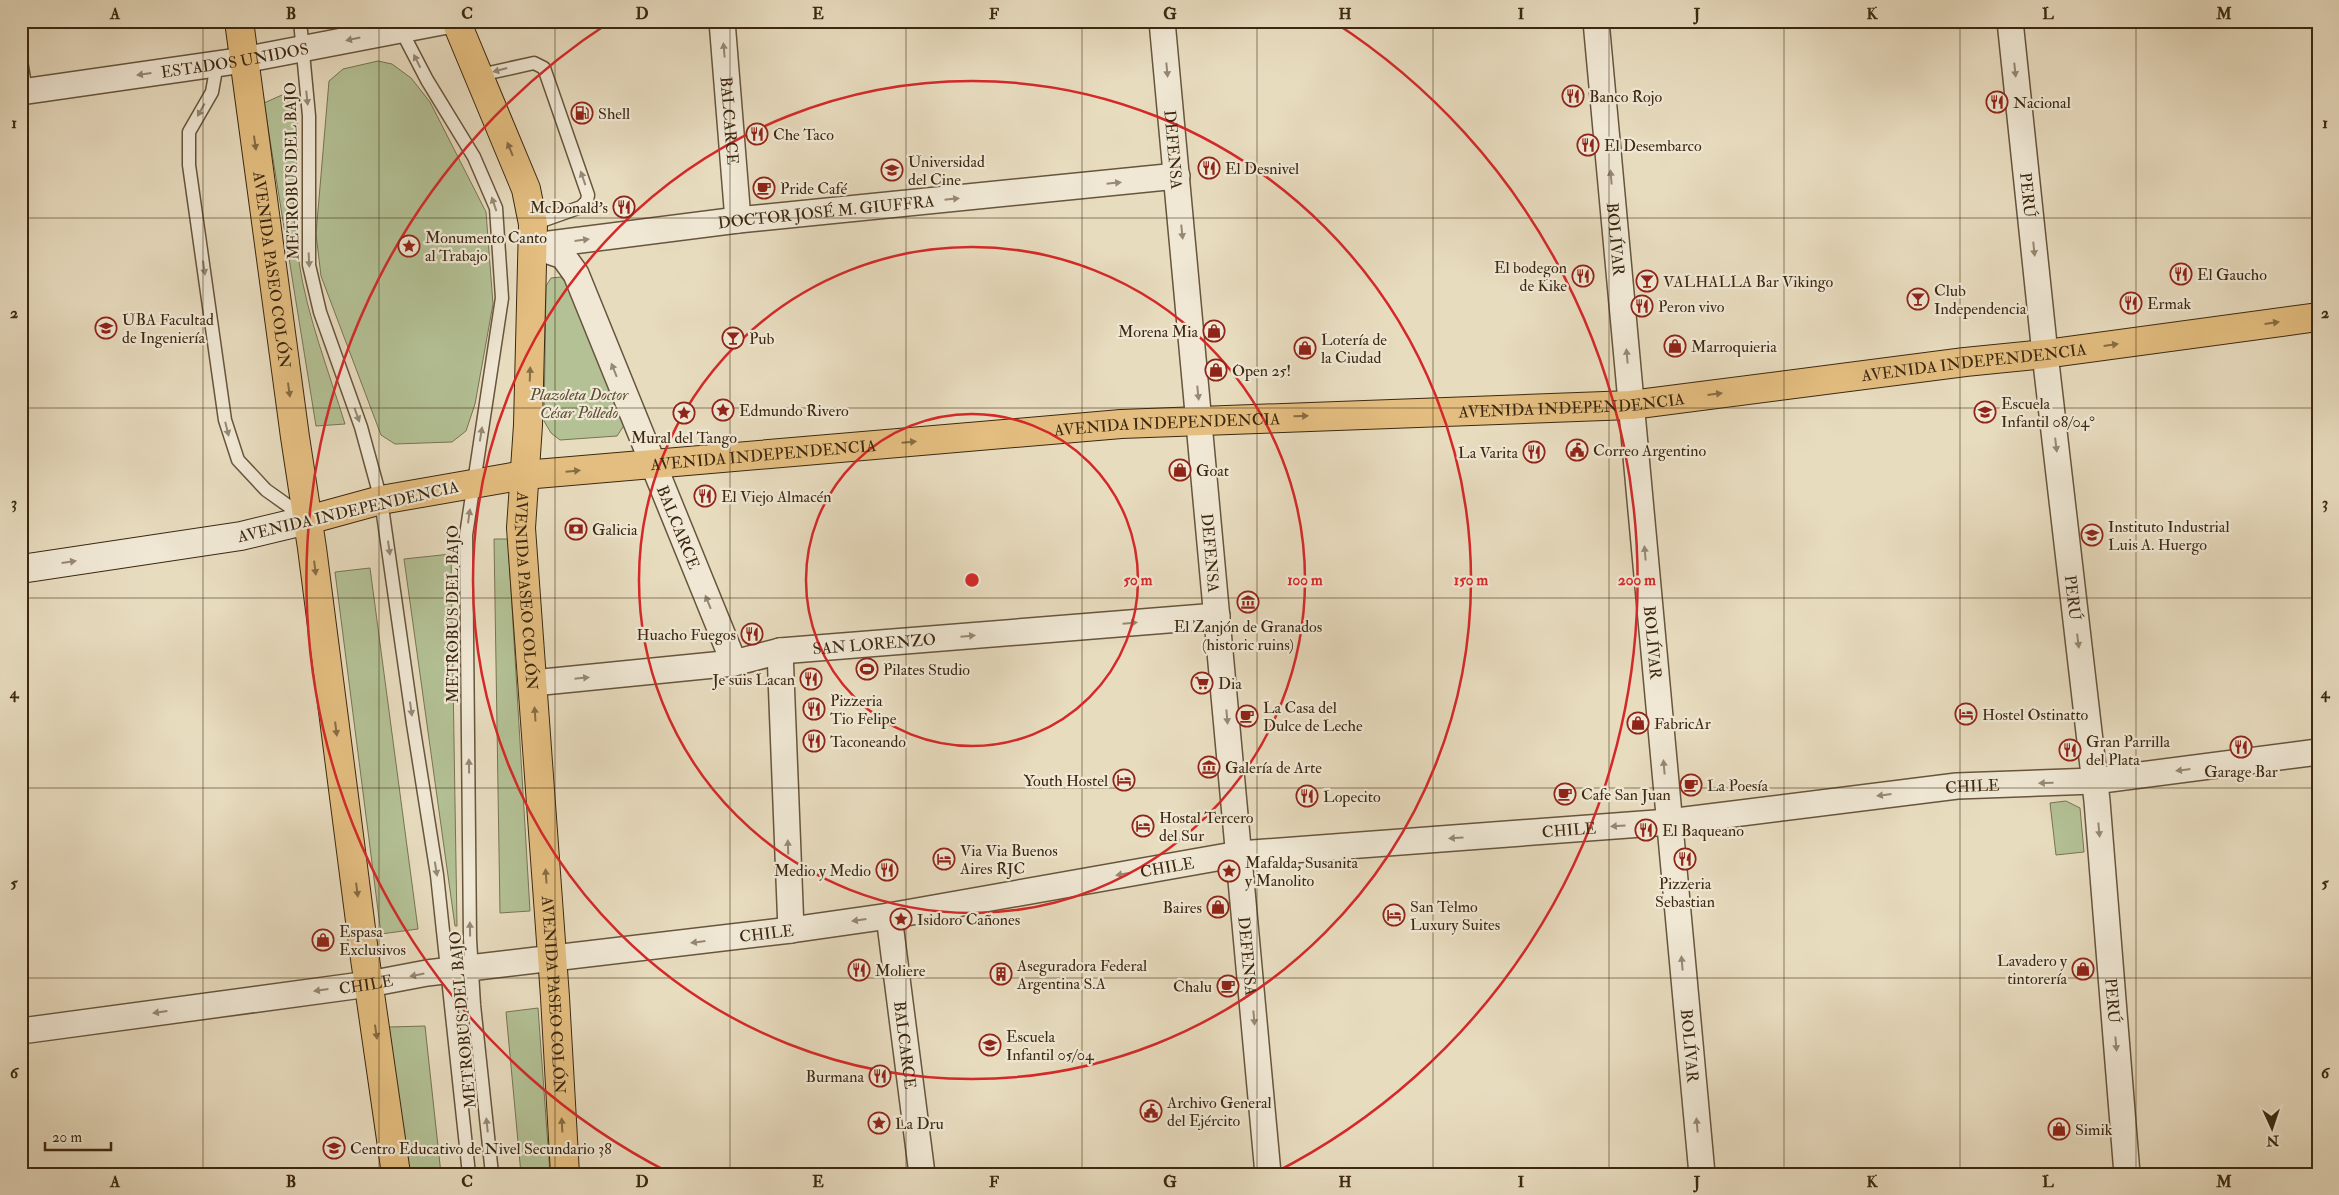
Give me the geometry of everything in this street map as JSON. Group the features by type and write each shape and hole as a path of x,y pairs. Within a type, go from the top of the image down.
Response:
{"main road":[{"name":"AVENIDA PASEO COLÓN","path":"239,21 396,1174"},
{"name":"AVENIDA PASEO COLÓN","path":"456,21 526,189 533,235 528,426 521,528 552,959 565,1174"},
{"name":"AVENIDA INDEPENDENCIA","path":"21,569 242,536 381,500 473,482 524,475 1121,424 1632,405 1965,362 2045,354 2318,317"}],"street":[{"name":"ESTADOS UNIDOS","path":"24,91 244,60 302,49 398,25 447,21"},
{"name":"BALCARCE","path":"722,21 738,220"},
{"name":"DEFENSA","path":"1162,21 1268,1174"},
{"name":"BOLÍVAR","path":"1596,21 1702,1174"},
{"name":"PERÚ","path":"2010,21 2045,354 2094,781 2126,1174"},
{"name":"DOCTOR JOSÉ M. GIUFFRA","path":"533,235 738,220 1177,176"},
{"name":"BALCARCE","path":"533,235 563,256 576,274 734,664"},
{"name":"SAN LORENZO","path":"533,683 734,664 780,651 1217,616"},
{"path":"780,651 791,930"},
{"name":"CHILE","path":"21,1031 369,984 460,969 791,930 889,916 1240,854 1669,822 1957,786 2094,781 2318,752"},
{"name":"BALCARCE","path":"889,916 922,1174"}],"lane":[{"name":"METROBUS DEL BAJO","path":"300,21 309,116 308,265 320,312 361,427 381,500 413,724 437,874 460,969 492,1174"},
{"name":"METROBUS DEL BAJO","path":"398,25 427,80 474,157 496,208 502,298 466,535 460,969 468,1174"},
{"path":"21,61 24,91"},
{"path":"480,76 534,63 544,68 588,195 587,201 581,206 533,235"},
{"path":"217,64 212,92 189,132 189,165 225,420 238,460 266,490 308,520"}],"green space":[{"path":"378,61 392,64 411,78 430,102 486,212 493,304 475,404 466,431 452,442 395,444 381,435 321,276 316,234 329,81 343,69"},
{"path":"291,91 295,103 298,128 294,207 299,262 307,303 345,424 316,426 264,103"},
{"name":"Plazoleta Doctor César Polledo","path":"561,277 566,283 625,424 617,436 560,440 551,433 544,421 546,286 551,278"},
{"path":"494,539 508,539 530,911 500,913"},
{"path":"451,554 457,926 455,926 404,559"},
{"path":"370,568 418,929 381,934 335,572"},
{"path":"2066,801 2080,808 2084,852 2056,855 2050,803"},
{"path":"538,1008 550,1174 521,1174 506,1012"},
{"path":"425,1026 441,1174 408,1174 389,1027"}],"place":[{"name":"Banco Rojo","path":"1573,96"},
{"name":"Nacional","path":"1997,102"},
{"name":"Shell","path":"582,113"},
{"name":"Che Taco","path":"757,134"},
{"name":"El Desembarco","path":"1588,145"},
{"name":"El Desnivel","path":"1209,168"},
{"name":"Universidad del Cine","path":"892,170"},
{"name":"Pride Café","path":"764,188"},
{"name":"McDonald's","path":"624,207"},
{"name":"Monumento Canto al Trabajo","path":"409,246"},
{"name":"El Gaucho","path":"2181,274"},
{"name":"El bodegon de Kike","path":"1583,276"},
{"name":"VALHALLA Bar Vikingo","path":"1647,281"},
{"name":"Club Independencia","path":"1918,299"},
{"name":"Ermak","path":"2131,303"},
{"name":"Peron vivo","path":"1642,306"},
{"name":"UBA Facultad de Ingeniería","path":"106,328"},
{"name":"Morena Mia","path":"1214,331"},
{"name":"Pub","path":"733,338"},
{"name":"Marroquieria","path":"1675,346"},
{"name":"Lotería de la Ciudad","path":"1305,348"},
{"name":"Open 25!","path":"1216,370"},
{"name":"Edmundo Rivero","path":"723,410"},
{"name":"Escuela Infantil 08/04°","path":"1985,412"},
{"name":"Mural del Tango","path":"684,413"},
{"name":"Correo Argentino","path":"1577,450"},
{"name":"La Varita","path":"1534,452"},
{"name":"Goat","path":"1180,470"},
{"name":"El Viejo Almacén","path":"705,496"},
{"name":"Galicia","path":"576,529"},
{"name":"Instituto Industrial Luis A. Huergo","path":"2092,535"},
{"name":"El Zanjón de Granados (historic ruins)","path":"1248,602"},
{"name":"Huacho Fuegos","path":"752,634"},
{"name":"Pilates Studio","path":"867,669"},
{"name":"Je suis Lacan","path":"811,679"},
{"name":"Dia","path":"1202,683"},
{"name":"Pizzeria Tio Felipe","path":"814,709"},
{"name":"Hostel Ostinatto","path":"1966,714"},
{"name":"La Casa del Dulce de Leche","path":"1247,716"},
{"name":"FabricAr","path":"1638,723"},
{"name":"Taconeando","path":"814,741"},
{"name":"Garage Bar","path":"2241,747"},
{"name":"Gran Parrilla del Plata","path":"2070,750"},
{"name":"Galería de Arte","path":"1209,767"},
{"name":"Youth Hostel","path":"1124,780"},
{"name":"La Poesía","path":"1691,785"},
{"name":"Cafe San Juan","path":"1565,794"},
{"name":"Lopecito","path":"1307,796"},
{"name":"Hostal Tercero del Sur","path":"1143,826"},
{"name":"El Baqueano","path":"1646,830"},
{"name":"Via Via Buenos Aires RJC","path":"944,859"},
{"name":"Pizzeria Sebastian","path":"1685,859"},
{"name":"Medio y Medio","path":"887,870"},
{"name":"Mafalda, Susanita y Manolito","path":"1229,871"},
{"name":"Baires","path":"1218,907"},
{"name":"San Telmo Luxury Suites","path":"1394,915"},
{"name":"Isidoro Cañones","path":"901,919"},
{"name":"Espasa Exclusivos","path":"323,940"},
{"name":"Lavadero y tintorería","path":"2083,969"},
{"name":"Moliere","path":"859,970"},
{"name":"Aseguradora Federal Argentina S.A","path":"1001,974"},
{"name":"Chalu","path":"1228,986"},
{"name":"Escuela Infantil 05/04","path":"990,1045"},
{"name":"Burmana","path":"880,1076"},
{"name":"Archivo General del Ejército","path":"1151,1111"},
{"name":"La Dru","path":"879,1123"},
{"name":"Simik","path":"2059,1129"},
{"name":"Centro Educativo de Nivel Secundario 38","path":"334,1148"}]}
